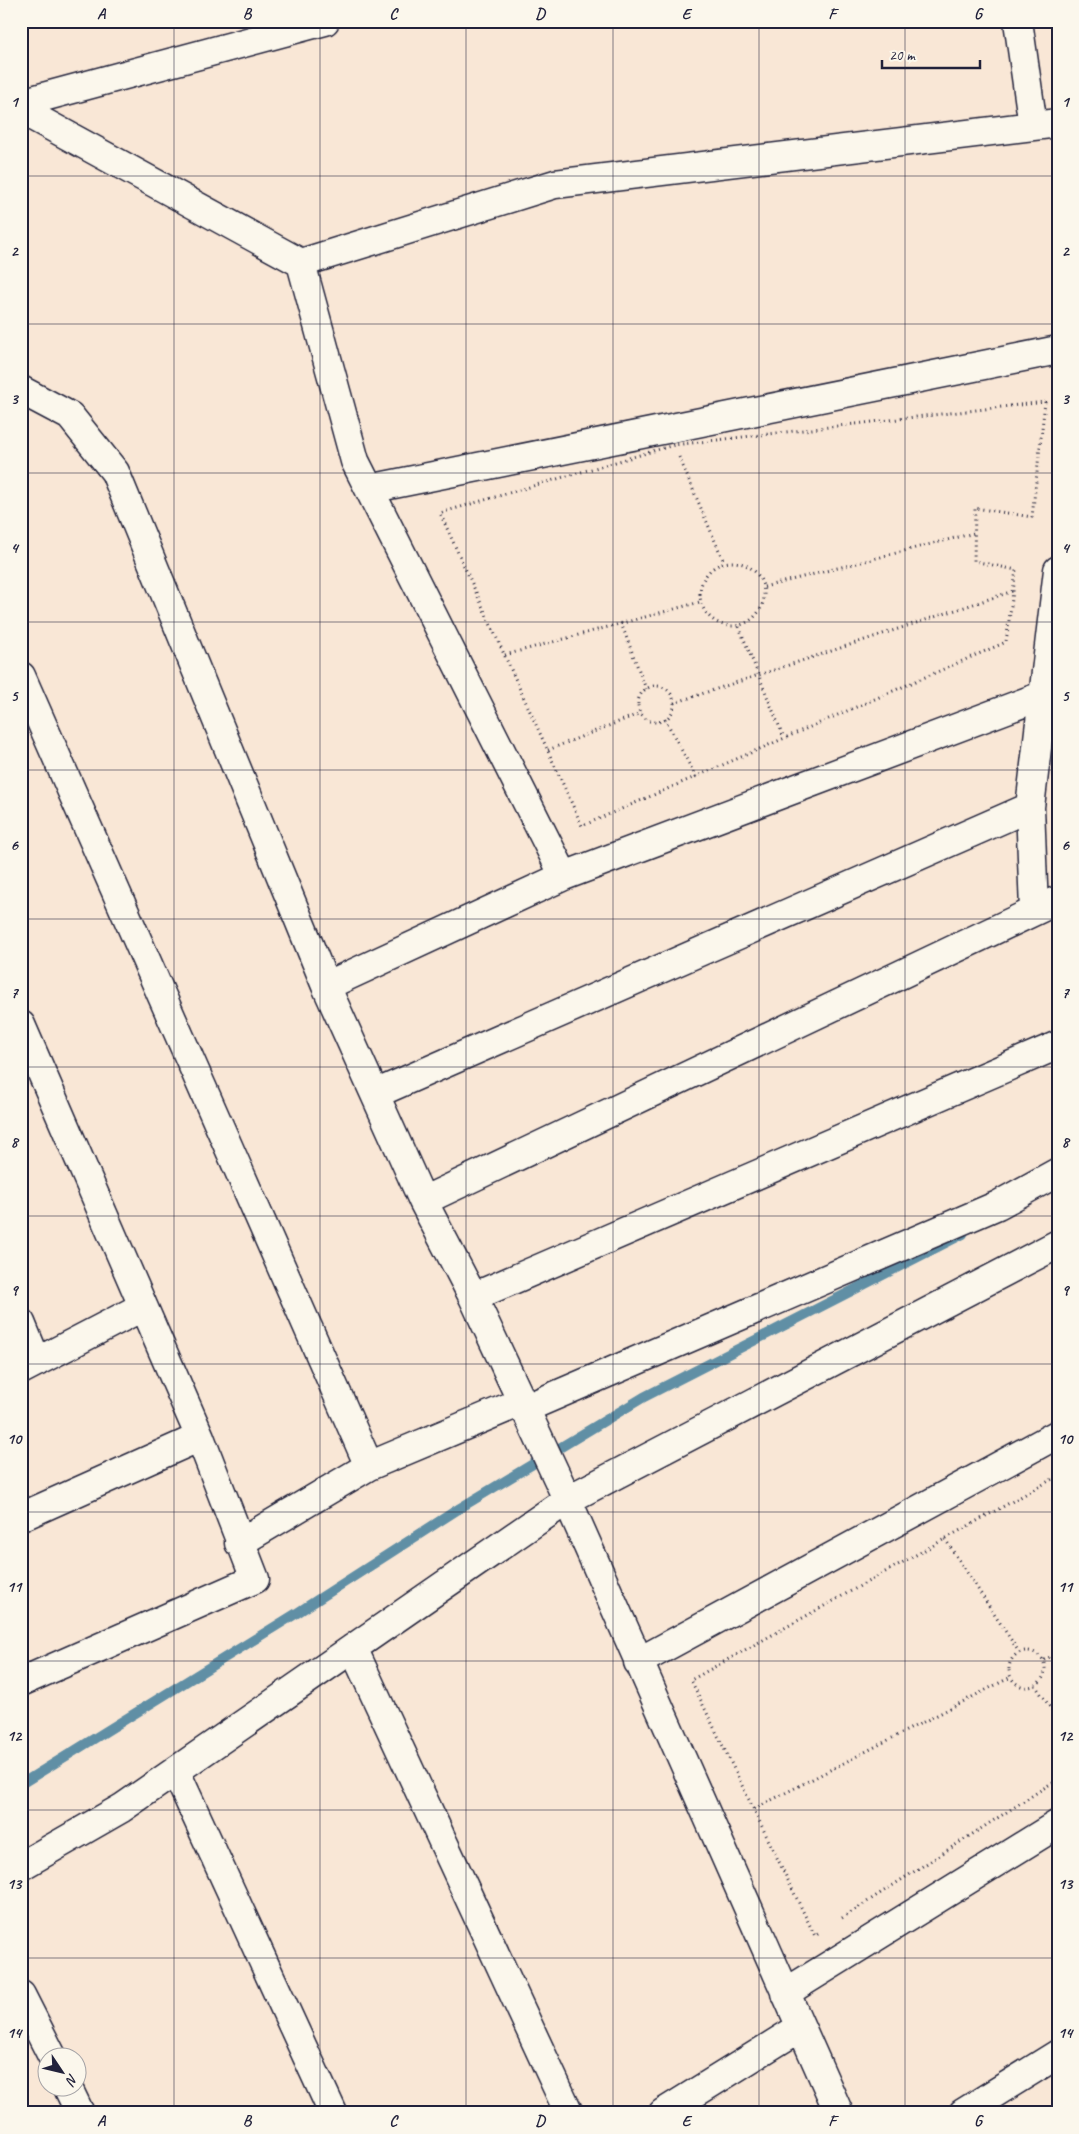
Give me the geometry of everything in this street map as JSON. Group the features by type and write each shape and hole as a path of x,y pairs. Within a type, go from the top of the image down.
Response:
{"street":[{"path":"21,103 325,21"},
{"path":"21,110 301,262 555,184 1046,125 1018,21"},
{"path":"301,262 355,462 564,876"},
{"path":"369,490 1058,350"},
{"path":"21,390 70,416 115,472 326,986 423,1201 473,1297 565,1495 839,2113"},
{"path":"423,1201 1046,905 1030,807 1058,570"},
{"path":"21,676 368,1466"},
{"path":"326,986 564,876 1044,695"},
{"path":"375,1094 1030,807"},
{"path":"21,1024 200,1436 239,1543 255,1579 21,1682"},
{"path":"473,1297 1058,1045"},
{"path":"239,1543 368,1466 525,1410 998,1205 1058,1172"},
{"path":"21,1866 122,1808 176,1772 353,1648 565,1495 1058,1244"},
{"path":"21,1323 29,1366 142,1306"},
{"path":"638,1662 1058,1434"},
{"path":"21,1517 200,1436"},
{"path":"353,1648 569,2113"},
{"path":"176,1772 333,2113"},
{"path":"786,1993 1058,1824"},
{"path":"21,1996 47,2046"},
{"path":"663,2113 801,2027"},
{"path":"962,2113 1058,2054"},
{"path":"72,2096 80,2113"}],"path":[{"path":"1045,402 1032,517 975,508 974,534 974,561 1016,570 1006,642 582,826 440,513 674,445 1045,402"},
{"path":"674,445 724,562"},
{"path":"764,587 974,534"},
{"path":"724,562 737,562 749,566 758,575 764,587 764,599 759,612 751,621 739,627 726,627 714,622 705,614 700,602 699,589 704,577 712,568 724,562"},
{"path":"674,703 1012,591"},
{"path":"505,655 700,602"},
{"path":"621,623 646,689"},
{"path":"739,627 784,738"},
{"path":"655,686 664,688 671,694 674,703 672,712 665,719 656,722 647,720 641,713 638,705 640,696 646,689 655,686"},
{"path":"548,750 641,713"},
{"path":"665,719 696,777"},
{"path":"824,1930 815,1936 691,1680 1058,1476"},
{"path":"945,1539 1019,1652"},
{"path":"1028,1650 1038,1654 1044,1660 1045,1670 1042,1679 1035,1685 1026,1687 1017,1684 1011,1677 1009,1667 1012,1658 1019,1652 1028,1650"},
{"path":"1044,1660 1058,1653"},
{"path":"754,1809 1011,1677"},
{"path":"1035,1685 1058,1719"},
{"path":"840,1920 1058,1779"}],"waterway":[{"path":"21,1784 297,1613 460,1508 644,1397 963,1234"}]}
